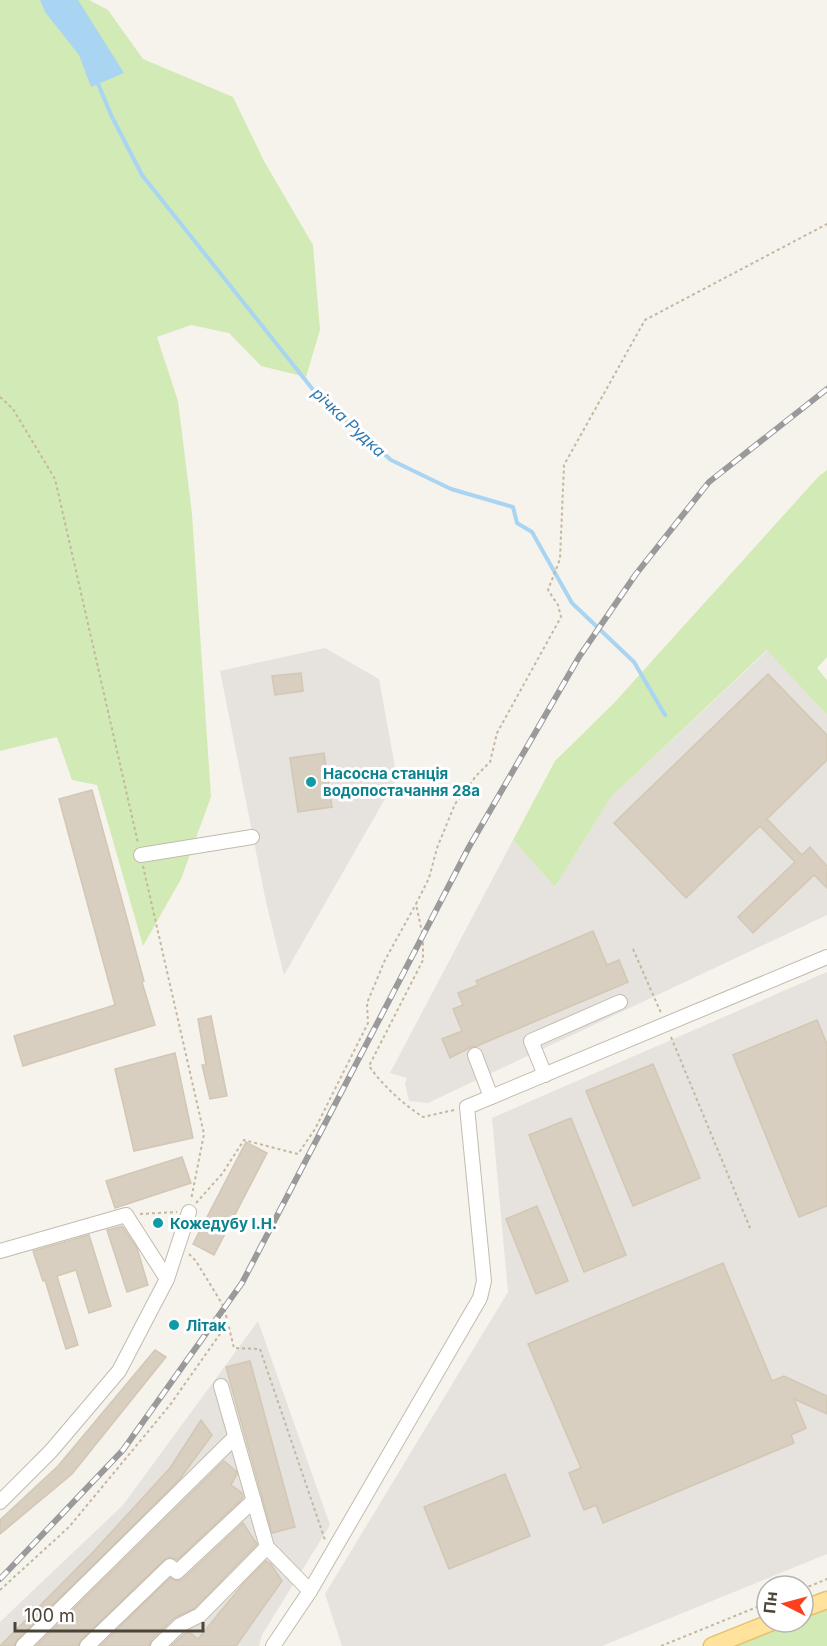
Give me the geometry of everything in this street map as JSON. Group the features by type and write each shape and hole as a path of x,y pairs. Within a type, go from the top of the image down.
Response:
{"main road":[{"path":"712,1646 755,1629"}],"street":[{"path":"141,855 252,837"},
{"path":"273,1646 331,1557 480,1298 484,1281 467,1107 827,957"},
{"path":"545,1075 531,1041 620,1002"},
{"path":"475,1055 491,1097"},
{"path":"0,1502 51,1451 119,1371 167,1279 189,1212"},
{"path":"0,1251 126,1215 167,1279"},
{"path":"220,1386 267,1547 310,1591"},
{"path":"23,1646 235,1437"},
{"path":"87,1646 170,1566 177,1572 254,1500"},
{"path":"158,1646 180,1624 200,1615 267,1547"}],"path":[{"path":"126,1215 189,1212 222,1174 244,1140 298,1154 315,1129 368,1023 367,1003 385,960 429,878 437,848 455,804 490,762 497,733 561,616 558,605 548,590 560,559 564,465 645,320 827,224"},
{"path":"0,397 13,409 55,479 204,1134 189,1212"},
{"path":"416,904 423,937 423,960 369,1065 378,1079 423,1118 467,1107"},
{"path":"633,949 664,1020"},
{"path":"668,1030 750,1228"},
{"path":"179,1243 196,1261 224,1307 234,1348 260,1349 331,1557"},
{"path":"0,1590 69,1527 170,1405 228,1322"},
{"path":"661,1646 755,1608"}],"shaded area":[{"path":"325,648 379,679 397,778 284,975 266,902 220,671"},
{"path":"768,650 827,715 827,915 428,1103 409,1101 405,1084 407,1078 390,1073 513,840 555,887 611,797"},
{"path":"827,972 827,1554 778,1574 755,1574 755,1583 602,1646 342,1646 325,1594 508,1292 492,1118"},
{"path":"258,1321 330,1525 262,1635 259,1646 0,1646 0,1622 123,1505"}],"green space":[{"path":"0,0 89,0 108,10 143,59 233,97 264,161 313,245 320,330 306,377 261,366 229,333 191,325 157,337 178,401 192,514 211,797 181,879 143,946 97,785 72,780 57,737 0,751"},
{"path":"827,470 827,657 817,668 827,680 827,715 767,650 611,797 555,887 513,840 555,761 614,703 819,476"},
{"path":"827,1608 827,1646 730,1646 760,1634 815,1634 815,1612"}],"water":[{"path":"40,0 78,0 124,73 91,87 79,55 45,12"}],"building":[{"path":"301,673 303,691 275,695 272,676"},
{"path":"768,674 827,735 827,760 767,819 802,855 810,847 827,866 827,888 814,875 753,933 738,917 795,862 760,826 686,898 614,823"},
{"name":"Насосна станція водопостачання 28а","path":"324,753 332,807 298,812 290,758"},
{"path":"92,790 155,1025 23,1066 14,1036 115,1005 59,799"},
{"path":"593,931 607,965 619,960 628,982 471,1047 450,1058 442,1039 462,1031 453,1009 463,1005 458,993 478,985 476,981"},
{"path":"211,1016 227,1096 210,1099 202,1065 206,1065 198,1019"},
{"path":"817,1020 827,1044 827,1206 799,1217 733,1055"},
{"path":"175,1053 193,1138 134,1151 115,1069"},
{"path":"653,1064 700,1178 633,1206 586,1091"},
{"path":"571,1118 626,1255 584,1272 529,1135"},
{"path":"246,1142 267,1153 214,1255 193,1244"},
{"path":"182,1157 191,1183 115,1208 106,1181"},
{"path":"537,1206 568,1281 536,1294 506,1219"},
{"path":"122,1226 137,1248 148,1285 127,1292 107,1230"},
{"path":"89,1235 111,1306 89,1313 76,1270 57,1276 78,1345 66,1349 45,1280 43,1281 33,1251"},
{"path":"723,1263 772,1381 784,1376 827,1396 827,1414 794,1399 806,1428 791,1435 794,1443 603,1523 596,1505 584,1510 569,1473 581,1468 528,1344"},
{"path":"155,1350 166,1357 72,1474 0,1534 0,1520 58,1466"},
{"path":"250,1361 295,1527 272,1533 226,1367"},
{"path":"201,1420 212,1435 179,1480 17,1640 14,1646 0,1646 95,1550 170,1468"},
{"path":"224,1461 236,1471 237,1474 231,1485 242,1493 241,1500 177,1560 171,1557 164,1560 81,1640 78,1646 36,1646"},
{"path":"505,1474 530,1536 449,1569 424,1507"},
{"path":"243,1523 257,1544 195,1608 174,1618 152,1639 149,1646 100,1646 170,1578 176,1581 183,1579"},
{"path":"266,1561 271,1564 282,1581 236,1646 171,1646 188,1631 198,1639 243,1584"}],"waterway":[{"name":"річка Рудка","path":"97,81 111,115 142,175 318,396 391,460 451,489 513,507 517,523 532,532 572,603 634,662 665,715"}],"railway":[{"path":"0,1579 123,1450 242,1283 469,847 579,657 636,574 709,482 827,389"}],"place":[{"name":"Насосна станція водопостачання 28а","path":"311,782"},
{"name":"Кожедубу І.Н.","path":"158,1223"},
{"name":"Літак","path":"174,1325"}]}
